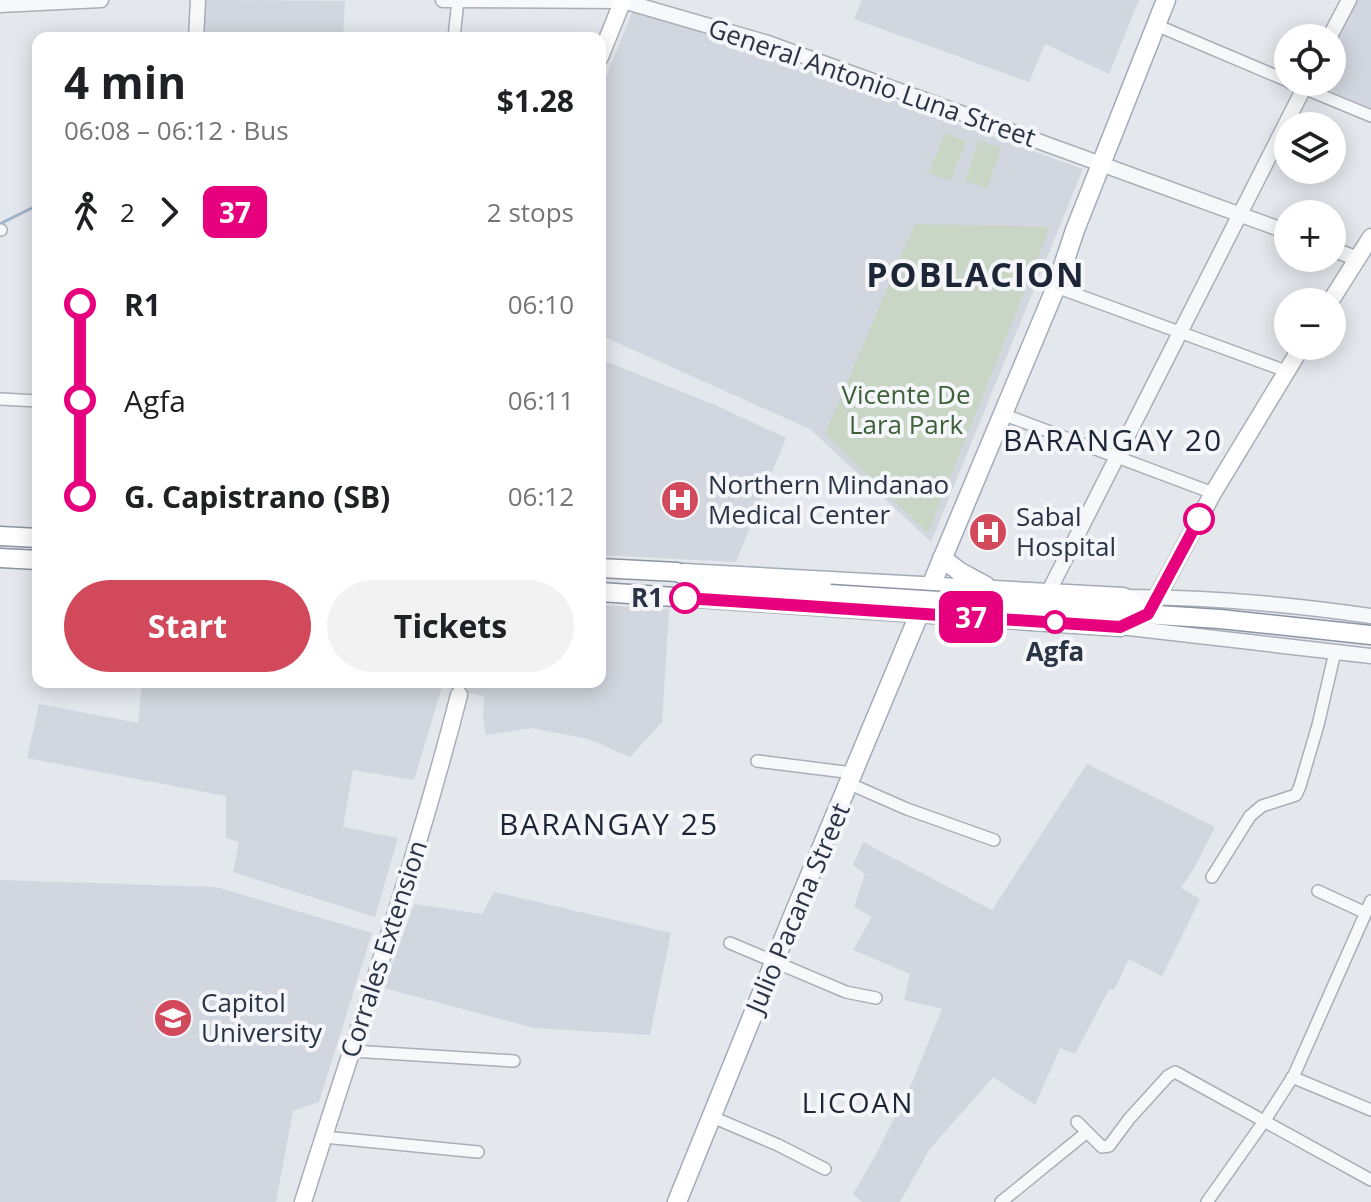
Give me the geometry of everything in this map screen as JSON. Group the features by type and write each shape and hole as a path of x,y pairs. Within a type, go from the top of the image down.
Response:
{"main road":[{"path":"606,42 623,0"},
{"name":"Julio Pacana Street","path":"677,1202 710,1116 1056,287 1075,230 1166,0"},
{"path":"1339,288 1371,237"},
{"path":"606,592 1120,627 1152,605 1213,493 1293,360"},
{"path":"0,536 32,538"},
{"path":"0,558 32,560"},
{"path":"942,558 997,597"},
{"path":"606,568 930,586 997,597 1048,593 1123,597 1152,605"},
{"path":"677,572 714,587"},
{"path":"675,597 714,587 1152,605 1371,635"},
{"name":"Corrales Extension","path":"303,1202 391,933 459,695"}],"street":[{"path":"0,5 101,0"},
{"path":"196,32 198,0"},
{"name":"General Antonio Luna Street","path":"443,0 623,0 768,43 1274,226"},
{"path":"455,32 458,0"},
{"path":"1336,24 1349,0"},
{"path":"1156,25 1274,76"},
{"path":"1048,593 1299,96"},
{"path":"1328,96 1371,116"},
{"path":"1346,254 1358,259"},
{"path":"1056,287 1286,371"},
{"path":"0,399 32,401"},
{"path":"1002,414 1213,493"},
{"path":"1152,605 1276,604 1371,616"},
{"path":"1120,627 1371,656"},
{"path":"1212,877 1250,816 1262,806 1296,795 1318,725 1335,652"},
{"path":"757,761 852,778 907,809 994,840"},
{"path":"1207,1202 1292,1077 1369,907 1318,891"},
{"path":"730,943 846,992 876,998"},
{"path":"352,1051 514,1061"},
{"path":"1077,1122 1102,1147 1109,1146 1129,1119 1175,1072 1371,1180"},
{"path":"1292,1077 1371,1110"},
{"path":"710,1116 825,1169"},
{"path":"1001,1202 1087,1132"},
{"path":"324,1137 478,1152"}],"shaded area":[{"path":"202,0 345,1 343,32 199,32"},
{"path":"862,0 1139,0 1109,74 1045,44 1029,82 854,19"},
{"path":"1354,0 1371,0 1371,109 1341,96 1346,96 1346,24 1343,24"},
{"path":"634,8 1083,169 931,542 810,429 606,338 606,76"},
{"name":"Northern Mindanao Medical Center","path":"606,361 715,405 786,438 736,562 606,555"},
{"path":"606,605 669,609 662,722 630,757 589,739 532,728 486,735 484,696 447,688 606,688"},
{"path":"141,688 442,688 414,780 353,770 343,827 398,838 375,917 233,872 239,842 226,838 226,796 27,758 39,704 138,723"},
{"path":"1087,764 1215,827 1181,888 1200,899 1162,976 1129,959 1114,990 1109,989 1075,1054 1060,1048 1035,1105 993,1077 929,1150 900,1202 862,1202 853,1194 914,1078 942,1009 904,1000 910,974 853,950 872,917 854,907 865,874 853,865 863,842 992,910"},
{"name":"Capitol University","path":"0,880 216,887 372,933 319,1102 293,1111 276,1202 0,1202"},
{"path":"494,892 671,933 650,1035 534,1028 384,988 414,904 482,914"}],"green space":[{"path":"945,133 966,141 950,181 929,173"},
{"path":"979,140 1001,148 987,188 965,181"},
{"name":"Vicente De Lara Park","path":"915,224 1050,227 928,533 825,434"}],"waterway":[{"path":"0,224 32,208"}],"bus line":[{"name":"37","path":"685,598 1120,627 1148,614 1199,519"}],"place":[{"name":"Northern Mindanao Medical Center","path":"680,500"},
{"name":"Sabal Hospital","path":"988,532"},
{"name":"R1","path":"685,598"},
{"name":"Agfa","path":"1055,622"},
{"name":"Capitol University","path":"173,1018"}],"district":[{"name":"POBLACION","path":"976,275"},
{"name":"BARANGAY 20","path":"1113,441"},
{"name":"BARANGAY 25","path":"609,825"},
{"name":"LICOAN","path":"858,1103"}]}
